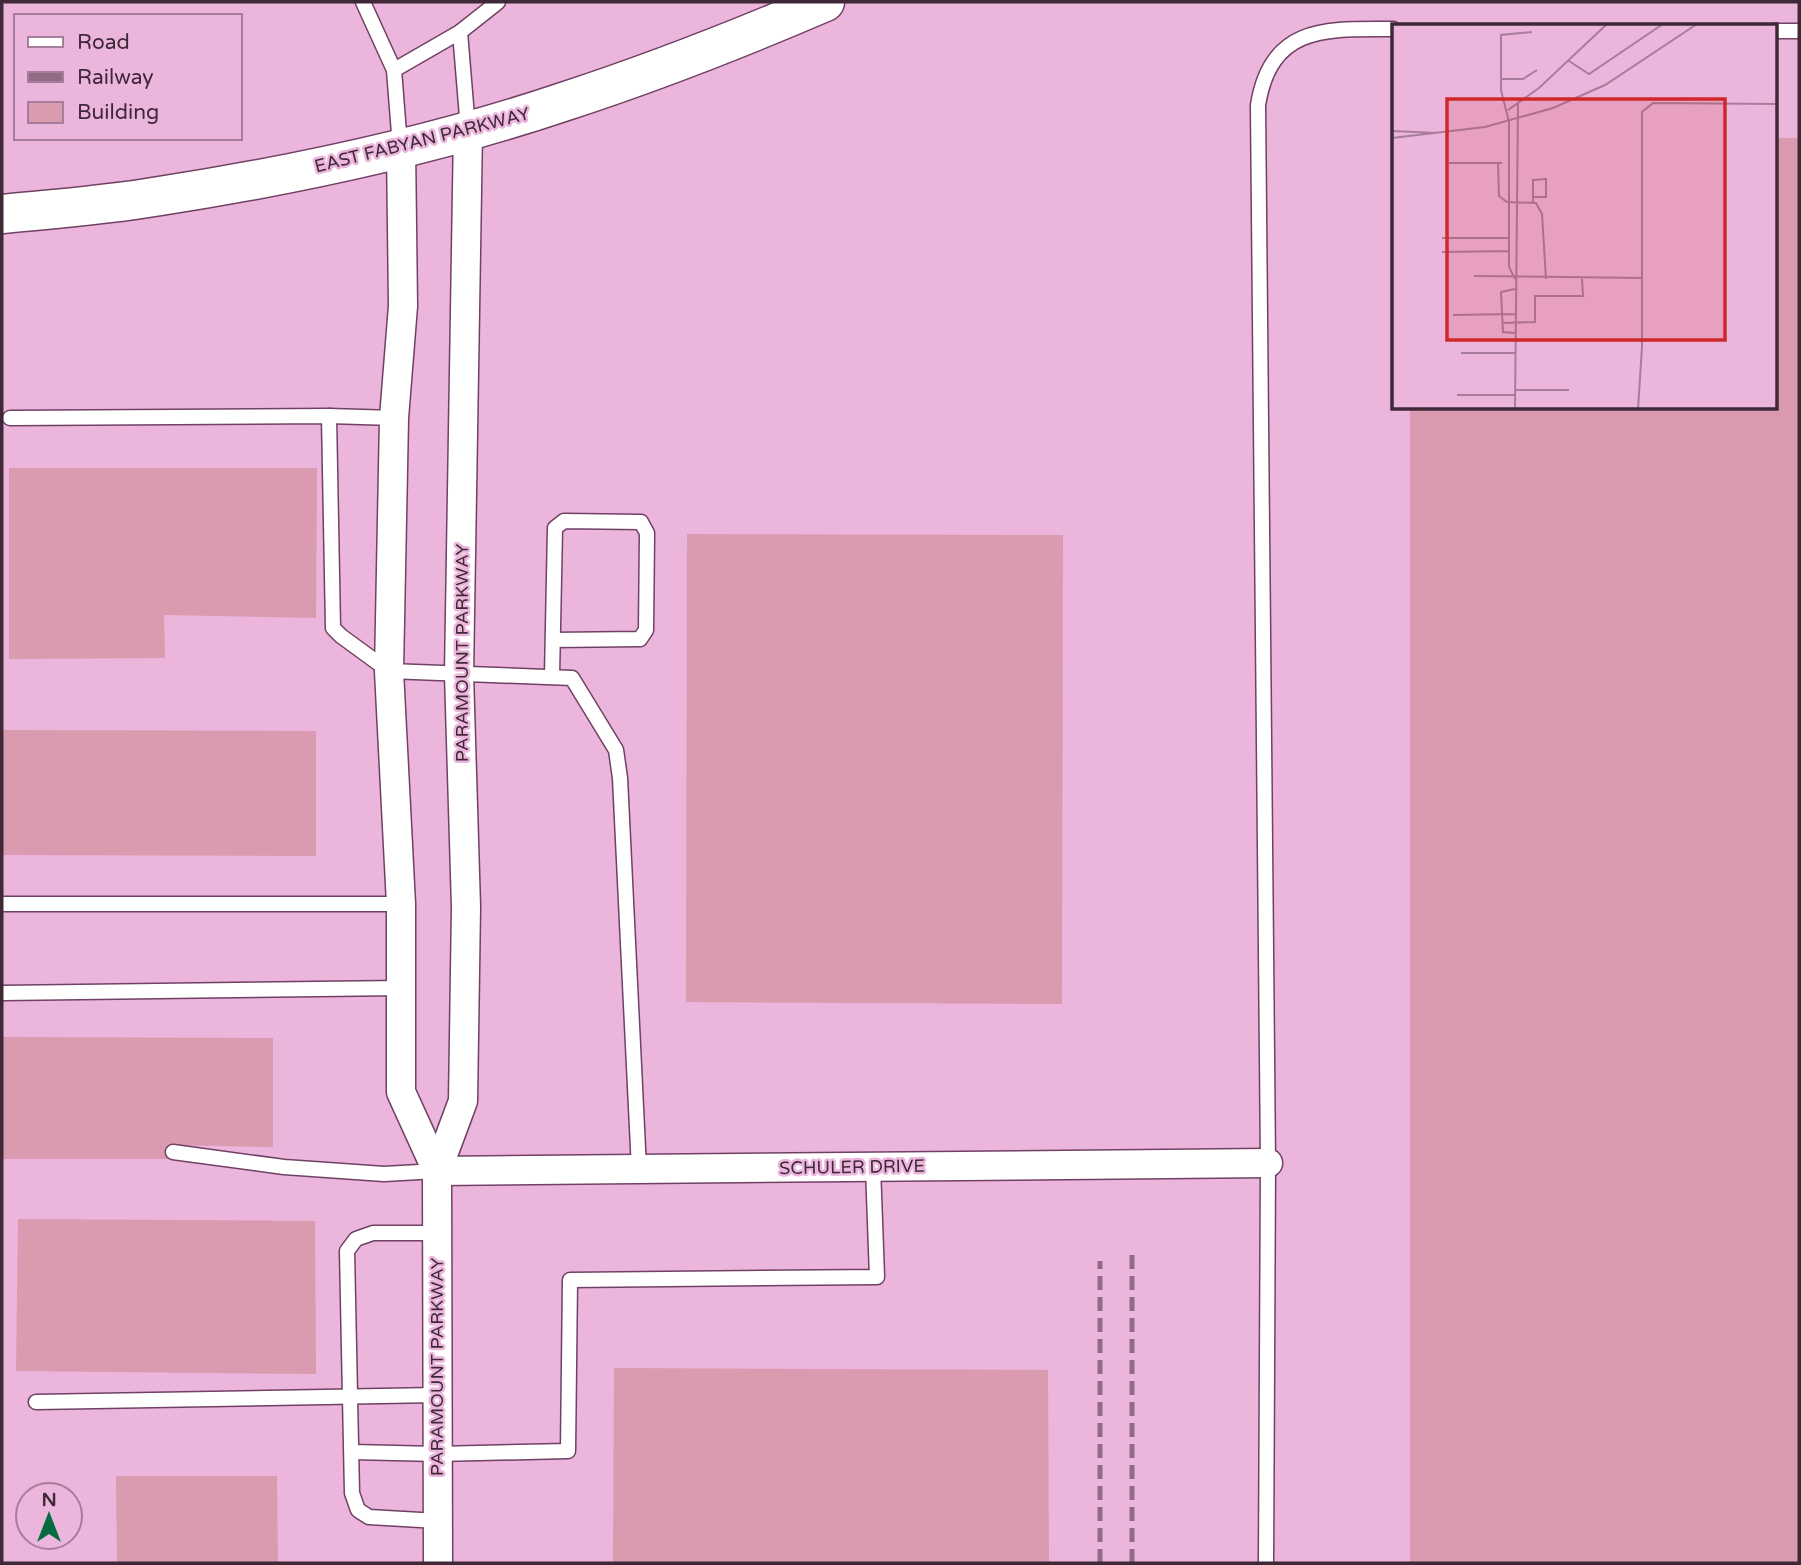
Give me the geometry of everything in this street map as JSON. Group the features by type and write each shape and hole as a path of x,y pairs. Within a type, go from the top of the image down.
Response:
{"main road":[{"name":"EAST FABYAN PARKWAY","path":"2,214 158,197 344,162 401,148 561,103 685,59 825,2"}],"street":[{"name":"PARAMOUNT PARKWAY","path":"438,1563 437,1171 463,1101 466,907 459,674 468,130"},
{"name":"PARAMOUNT PARKWAY","path":"401,148 403,306 394,418 388,671 401,904 401,1092 437,1171"},
{"name":"SCHULER DRIVE","path":"437,1171 1268,1163"}],"lane":[{"path":"363,2 394,70 401,148"},
{"path":"394,70 460,32 498,2"},
{"path":"1266,1563 1268,1163 1258,105 1261,88 1273,61 1300,38 1333,29 1392,29"},
{"path":"460,32 468,130"},
{"path":"1776,32 1799,32"},
{"path":"329,416 333,628 388,671 572,678 616,750 620,778 639,1169"},
{"path":"10,418 394,418"},
{"path":"552,676 555,528 564,521 641,522 647,533 646,630 640,639 553,640"},
{"path":"2,904 401,904"},
{"path":"2,993 402,988"},
{"path":"173,1152 284,1167 371,1173 437,1171"},
{"path":"352,1452 437,1454 568,1451 570,1280 877,1277 873,1167"},
{"path":"437,1233 373,1233 356,1239 347,1251 352,1493 358,1510 369,1517 438,1521"},
{"path":"36,1402 437,1395"}],"building":[{"path":"1776,138 1799,138 1799,1563 1410,1563 1410,410 1776,410"},
{"path":"9,468 317,468 316,618 164,615 165,658 9,659"},
{"path":"687,534 1063,535 1062,1004 686,1002"},
{"path":"2,730 316,731 316,856 2,855"},
{"path":"2,1037 273,1038 273,1147 169,1145 169,1159 2,1159"},
{"path":"18,1219 315,1221 316,1374 16,1371"},
{"path":"614,1368 1048,1370 1049,1563 613,1563"},
{"path":"116,1476 277,1476 278,1563 117,1563"}],"railway":[{"path":"1132,1253 1132,1563"},
{"path":"1100,1261 1100,1563"}]}
